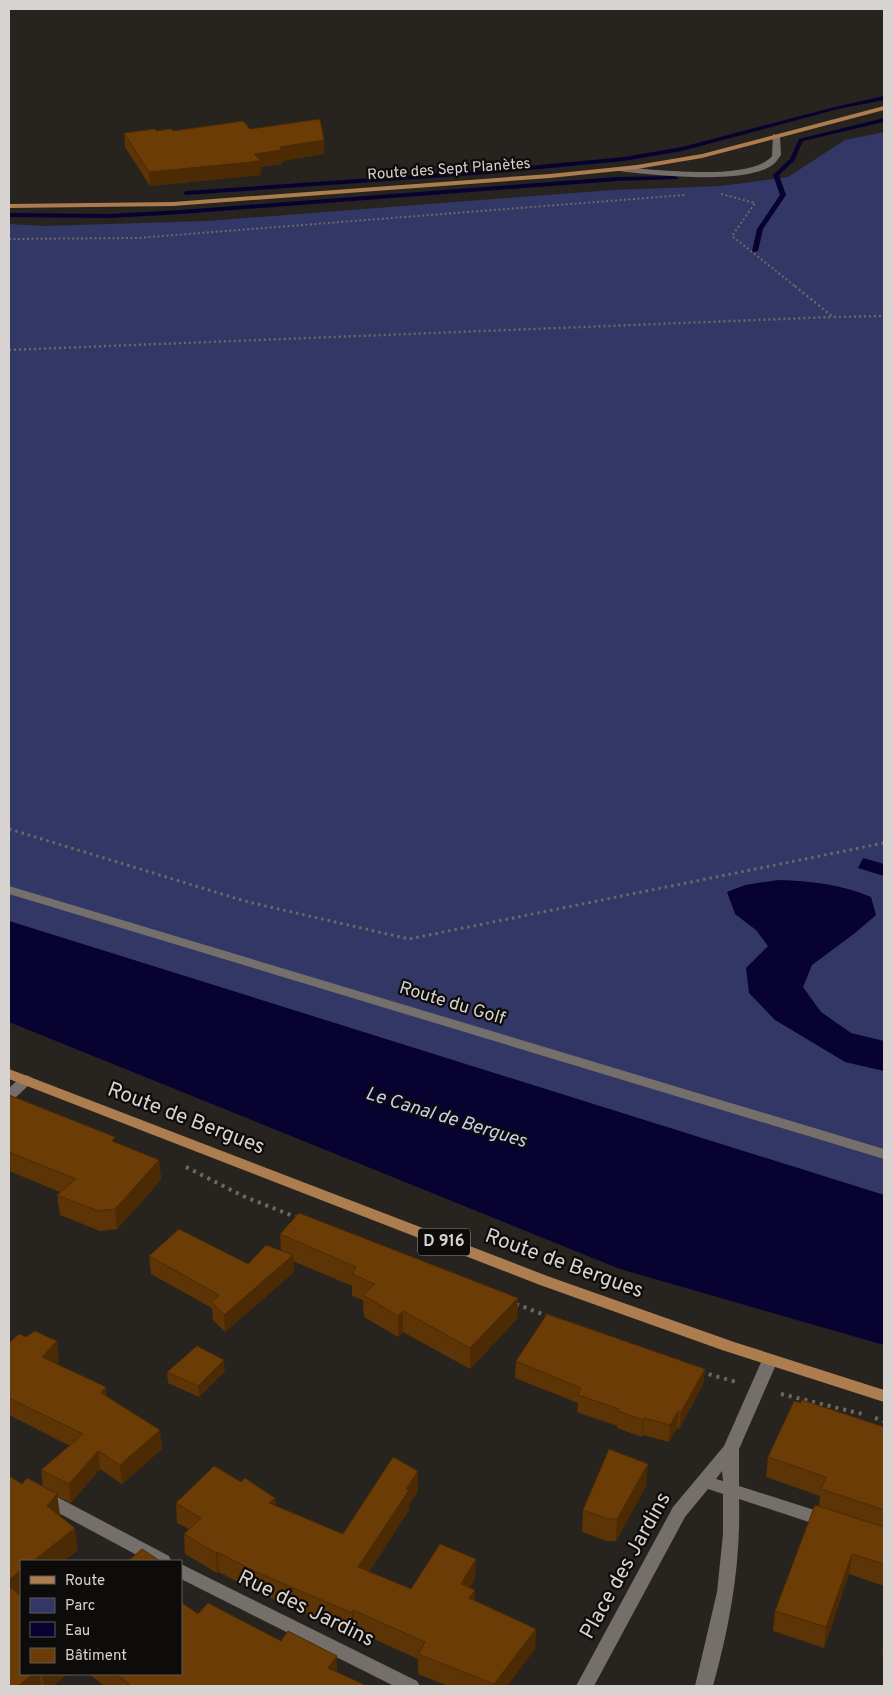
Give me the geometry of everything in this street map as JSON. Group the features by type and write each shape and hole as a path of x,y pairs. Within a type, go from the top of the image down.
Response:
{"main road":[{"name":"Route des Sept Planètes","path":"9,206 173,204 619,169 686,159 884,108"},
{"name":"Route de Bergues","path":"9,1074 546,1281 770,1360 884,1396"}],"street":[{"path":"619,169 699,173 754,169 766,166 777,155 776,136"},
{"name":"Route du Golf","path":"9,890 884,1154"},
{"path":"9,1096 26,1080"},
{"name":"Place des Jardins","path":"585,1686 671,1526 730,1449 770,1360"},
{"name":"Place des Jardins","path":"704,1686 716,1640 728,1578 731,1534 730,1449"},
{"path":"704,1481 843,1526"},
{"path":"26,1488 162,1560"},
{"name":"Rue des Jardins","path":"182,1572 411,1686"}],"path":[{"path":"714,192 755,203 732,236 832,317"},
{"path":"9,239 137,238 694,194"},
{"path":"9,350 884,316"},
{"path":"9,829 248,902 409,939 884,843"},
{"path":"185,1167 243,1196 301,1219"},
{"path":"514,1303 560,1321"},
{"path":"698,1372 838,1407 884,1421"}],"green space":[{"path":"884,132 884,1195 9,921 9,224 44,226 207,221 613,190 721,186 788,177 845,140"}],"water":[{"path":"863,858 884,864 884,876 858,868"},
{"path":"778,880 825,884 871,897 876,915 812,965 803,987 821,1012 851,1033 884,1041 884,1071 845,1062 775,1020 749,993 746,968 768,946 756,930 735,914 727,892 745,885"},
{"name":"Le Canal de Bergues","path":"9,921 884,1195 884,1345 620,1269 9,1022"}],"building":[{"path":"320,119 324,140 280,147 282,150 254,154 261,161 149,172 124,133 155,129 156,131 171,129 173,131 243,121 250,129"},
{"path":"9,1095 115,1137 112,1141 159,1160 115,1209 98,1211 57,1195 76,1179 9,1152"},
{"path":"299,1213 518,1298 470,1348 403,1311 398,1316 363,1295 375,1284 352,1274 356,1267 280,1234"},
{"path":"179,1229 248,1264 266,1245 293,1255 224,1315 212,1302 219,1295 149,1256"},
{"path":"547,1314 705,1369 681,1412 678,1411 670,1425 644,1418 643,1420 618,1411 619,1409 578,1395 581,1388 516,1361"},
{"path":"35,1331 57,1341 42,1357 106,1387 101,1393 160,1430 120,1465 98,1451 69,1484 41,1470 83,1434 9,1398 9,1343 19,1334 26,1337"},
{"path":"197,1346 224,1360 198,1386 167,1372"},
{"path":"802,1400 884,1427 884,1510 821,1489 826,1477 768,1457 794,1401 801,1403"},
{"path":"609,1449 648,1464 617,1519 608,1519 583,1510"},
{"path":"393,1457 418,1471 406,1489 409,1490 358,1567 411,1589 440,1544 476,1559 461,1584 475,1590 469,1598 536,1629 494,1684 418,1654 425,1642 353,1610 352,1613 254,1571 216,1553 184,1534 201,1518 176,1503 214,1466 241,1482 245,1478 275,1498 269,1503 343,1534"},
{"path":"9,1476 22,1484 27,1478 57,1494 47,1506 75,1528 34,1560 20,1560 20,1571 9,1580"},
{"path":"815,1505 884,1527 884,1564 852,1554 826,1627 775,1611"},
{"path":"142,1549 158,1560 129,1560"},
{"path":"9,1586 20,1595 20,1675 32,1675 18,1686 9,1686"},
{"path":"182,1603 198,1614 208,1603 281,1641 288,1631 337,1656 328,1668 367,1686 126,1686 129,1684 117,1675 182,1675"}],"waterway":[{"path":"186,193 488,172 624,159 682,149 837,108 884,98"},
{"path":"755,251 760,229 783,195 776,175 792,160 801,140 884,120"},
{"path":"9,215 110,216 617,179 676,178"}]}
